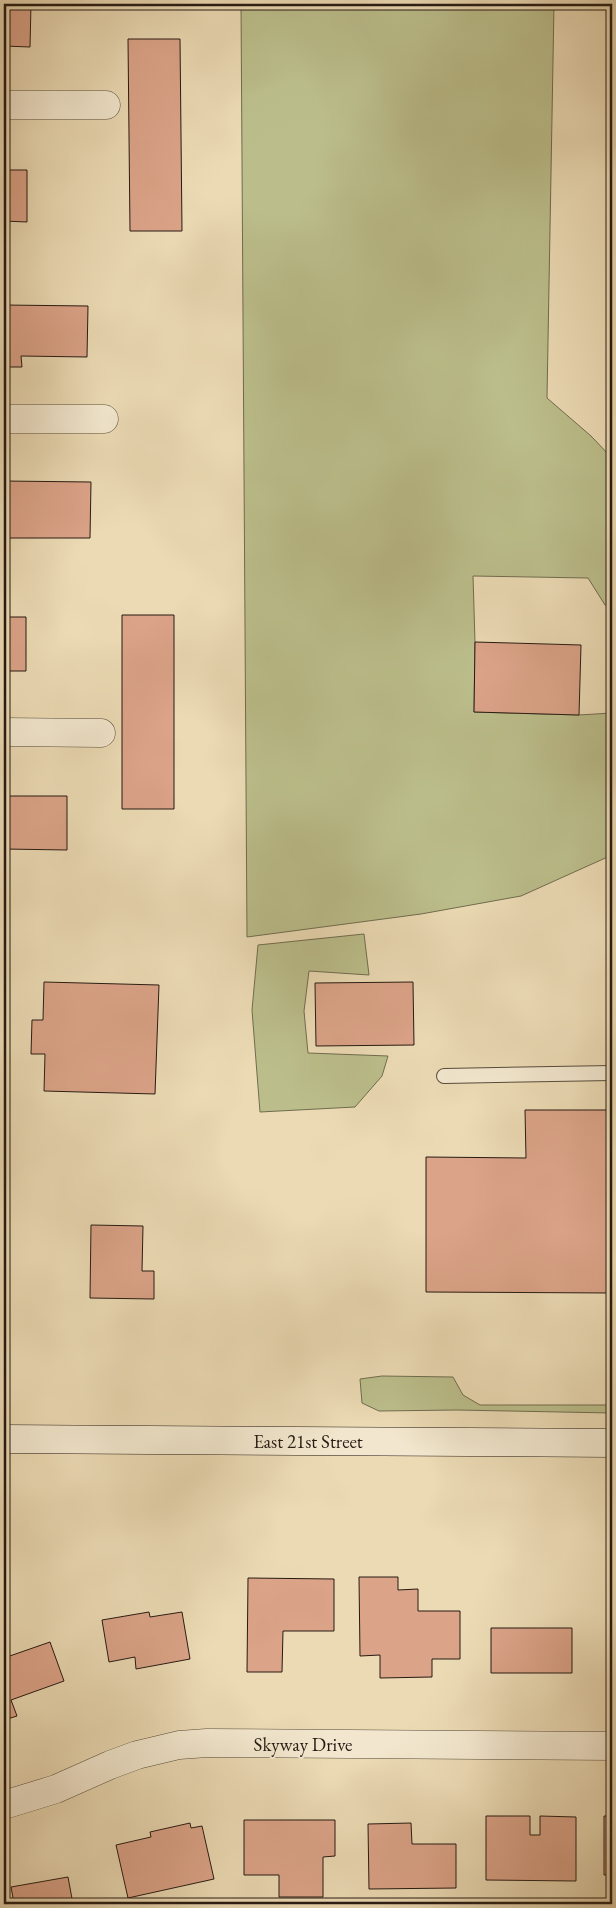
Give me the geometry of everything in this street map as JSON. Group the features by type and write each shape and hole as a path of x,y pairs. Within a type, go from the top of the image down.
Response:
{"street":[{"path":"4,104 106,105"},
{"path":"4,419 104,419"},
{"path":"4,732 101,733"},
{"name":"East 21st Street","path":"4,1439 612,1444"},
{"name":"Skyway Drive","path":"4,1805 56,1789 110,1764 179,1745 207,1743 612,1746"}],"lane":[{"path":"444,1076 612,1073"}],"green space":[{"path":"241,4 554,4 547,398 591,436 612,458 612,605 605,605 588,578 473,576 475,642 474,712 579,715 612,713 612,855 521,896 421,914 247,937"},
{"path":"364,934 369,975 309,971 304,1011 308,1053 388,1056 382,1076 355,1107 260,1112 252,1010 258,945"},
{"path":"382,1376 453,1377 463,1395 480,1405 612,1405 612,1413 457,1410 379,1411 362,1403 360,1379"}],"building":[{"path":"4,4 31,4 30,47 4,46"},
{"path":"128,39 180,39 182,231 130,231"},
{"path":"4,170 27,170 27,222 4,221"},
{"path":"4,305 88,306 87,357 21,356 22,367 4,367"},
{"path":"4,481 91,482 90,538 4,538"},
{"path":"122,615 174,615 174,809 122,809"},
{"path":"4,617 26,617 26,671 4,671"},
{"path":"475,642 581,645 579,715 474,712"},
{"path":"4,796 67,796 67,850 4,849"},
{"path":"44,982 159,985 155,1094 44,1091 45,1054 31,1054 32,1020 43,1020"},
{"path":"413,982 414,1045 316,1046 315,983"},
{"path":"525,1110 612,1110 612,1293 426,1292 426,1157 526,1158"},
{"path":"91,1225 143,1226 142,1271 154,1271 154,1299 90,1298"},
{"path":"359,1577 398,1577 398,1590 418,1589 418,1611 460,1611 460,1659 432,1659 432,1677 380,1678 380,1655 360,1656"},
{"path":"248,1578 334,1579 334,1631 283,1631 282,1672 247,1672"},
{"path":"610,1582 612,1582 612,1671 608,1671"},
{"path":"149,1612 150,1617 182,1612 190,1659 136,1669 135,1657 109,1662 102,1620"},
{"path":"491,1628 572,1628 572,1673 491,1673"},
{"path":"50,1642 64,1681 11,1700 17,1716 4,1720 4,1658"},
{"path":"486,1816 530,1816 530,1835 540,1835 540,1816 576,1817 576,1881 486,1880"},
{"path":"604,1816 612,1816 612,1875 604,1875"},
{"path":"244,1820 335,1820 335,1856 323,1857 323,1897 279,1897 279,1875 244,1875"},
{"path":"190,1823 191,1828 202,1826 214,1879 128,1898 116,1845 151,1837 150,1832"},
{"path":"411,1823 412,1844 456,1844 456,1888 369,1889 368,1824"},
{"path":"68,1877 73,1904 9,1904 14,1903 11,1887"}]}
